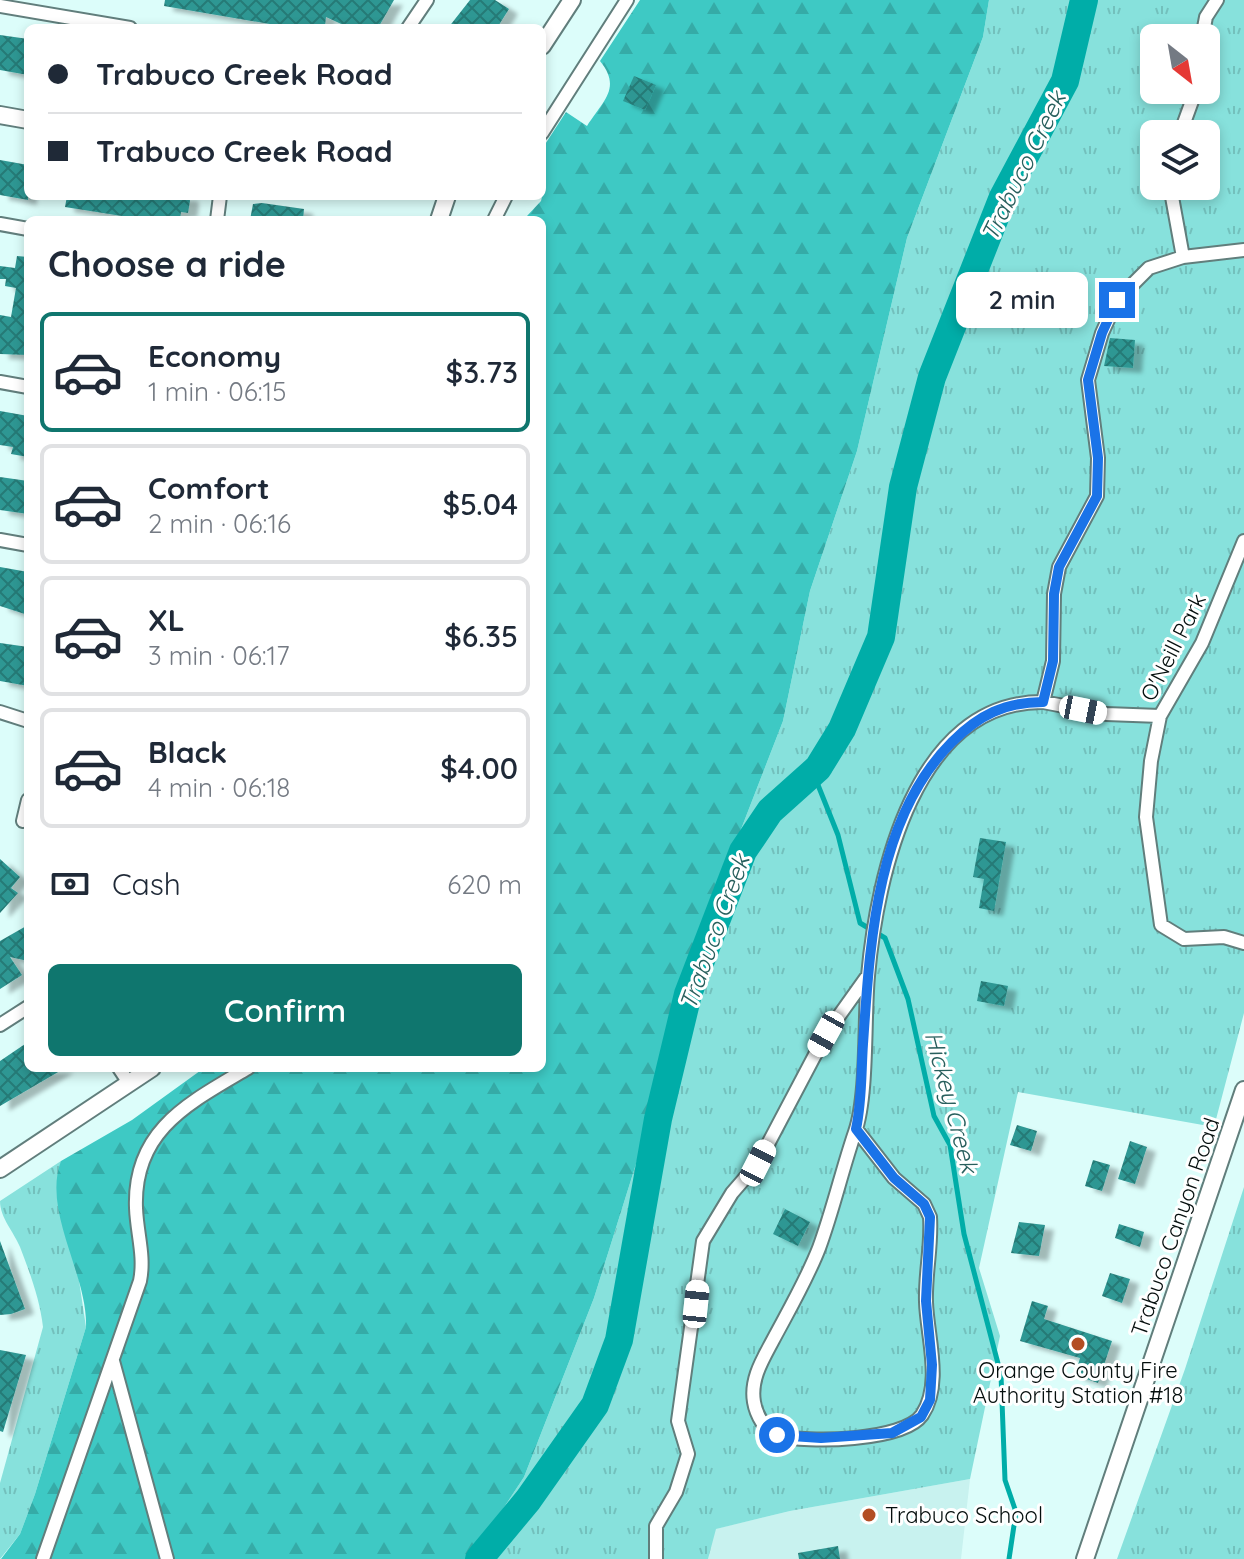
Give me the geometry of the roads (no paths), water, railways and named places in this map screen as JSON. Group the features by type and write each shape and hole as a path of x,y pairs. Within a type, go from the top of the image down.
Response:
{"main road":[{"path":"546,40 572,0"},
{"path":"0,115 24,119"},
{"path":"0,1169 146,1072"},
{"name":"Trabuco Canyon Road","path":"1085,1559 1244,1090"}],"street":[{"path":"411,24 427,0"},
{"path":"546,127 627,0"},
{"path":"1205,24 1217,0"},
{"path":"0,6 106,24"},
{"path":"1173,200 1183,257"},
{"path":"0,224 24,228"},
{"path":"1043,702 1053,661 1054,594 1059,567 1097,496 1098,458 1088,380 1093,358 1117,300 1149,268 1183,257 1244,250"},
{"path":"0,382 24,386"},
{"path":"0,540 24,544"},
{"name":"O'Neill Park","path":"1244,541 1202,643 1160,716 1151,761 1146,817 1161,925 1184,939 1224,937 1244,943"},
{"path":"856,1129 894,1178 924,1204 930,1217 926,1301 932,1365 930,1400 921,1417 892,1433 821,1438 777,1435 766,1428 754,1404 757,1371 818,1250 856,1129 875,919 902,819 924,774 963,731 989,712 1019,702 1043,702 1106,714 1160,716"},
{"path":"0,712 24,720"},
{"path":"23,821 24,817"},
{"path":"656,1559 656,1526 676,1492 688,1454 678,1421 703,1241 732,1193 758,1163 826,1034 868,975"},
{"path":"0,1025 24,1010"},
{"path":"122,1072 129,1083"},
{"path":"43,1559 144,1263 136,1203 149,1145 161,1127 176,1115 242,1072"},
{"path":"113,1361 167,1559"}],"waterway":[{"name":"Trabuco Creek","path":"479,1559 528,1500 595,1405 619,1340 658,1119 688,994 743,851 770,811 818,768 842,729 881,637 903,487 932,377 1003,197 1065,81 1084,0"},
{"name":"Hickey Creek","path":"818,768 818,785 838,835 860,923 885,938 908,999 934,1116 950,1145 964,1234 1001,1375 1005,1480 1016,1512 1009,1559"}],"place":[{"name":"Orange County Fire Authority Station #18","path":"1078,1344"},
{"name":"Trabuco School","path":"869,1515"}]}
